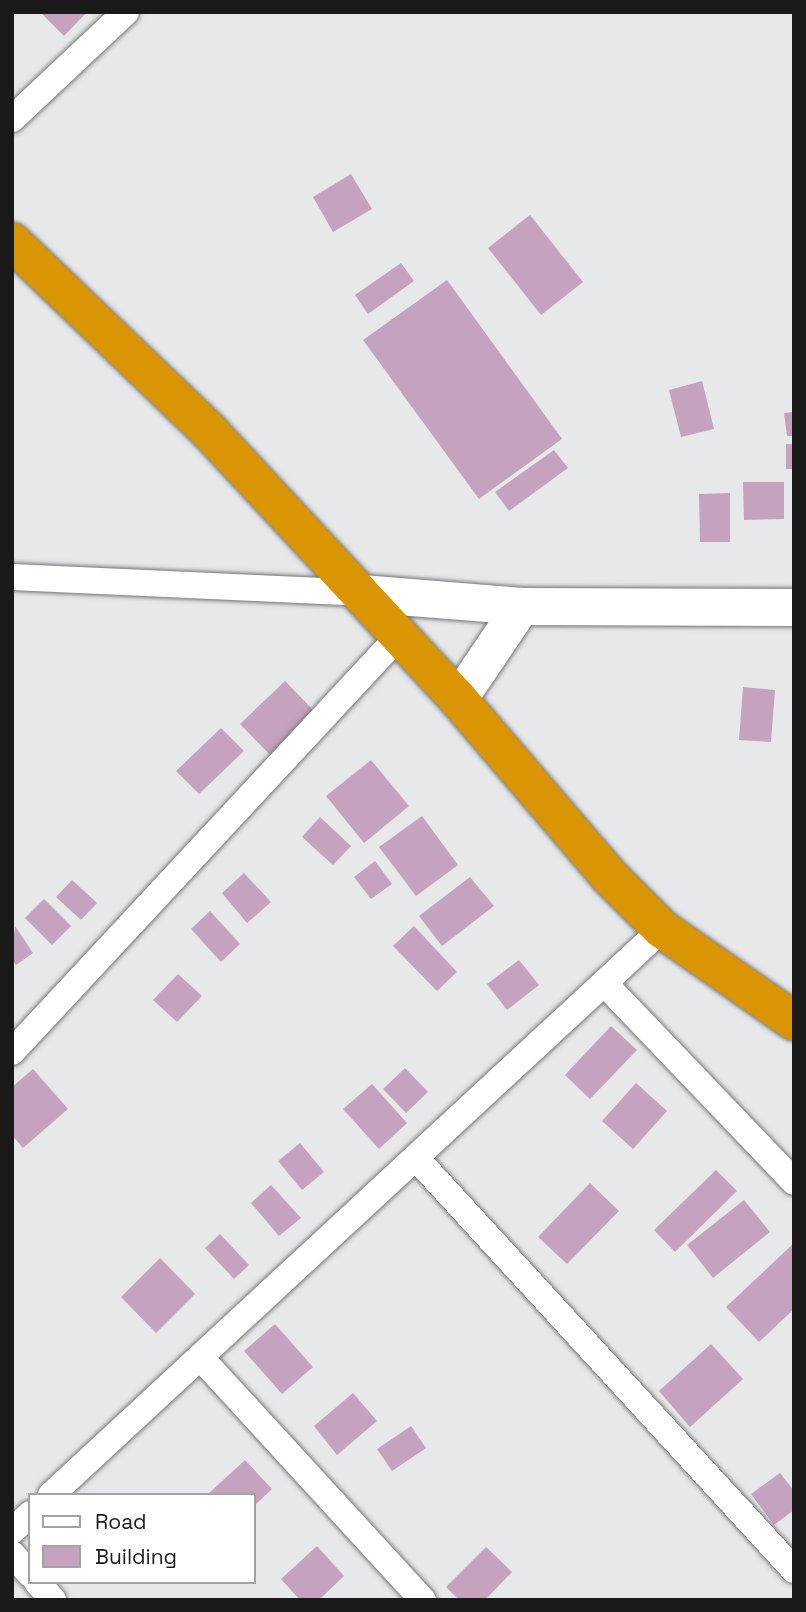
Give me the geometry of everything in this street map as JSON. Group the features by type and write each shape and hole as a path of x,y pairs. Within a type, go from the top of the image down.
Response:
{"highway":[{"path":"12,242 210,432 458,699 662,929 794,1021"}],"main road":[{"path":"361,593 521,606 794,607"},
{"path":"458,699 521,606"}],"street":[{"path":"12,119 126,12"},
{"path":"12,576 361,593"},
{"path":"12,1052 399,636"},
{"path":"53,1493 662,929"},
{"path":"604,983 794,1182"},
{"path":"416,1158 794,1570"},
{"path":"200,1357 423,1600"},
{"path":"12,1531 28,1516"},
{"path":"12,1554 28,1572"},
{"path":"39,1584 53,1600"}],"building":[{"path":"40,12 87,12 64,36"},
{"path":"351,174 372,209 333,232 313,197"},
{"path":"530,215 583,282 541,315 488,248"},
{"path":"401,263 414,281 368,314 355,295"},
{"path":"447,280 562,439 479,499 363,340"},
{"path":"702,381 714,429 681,437 669,390"},
{"path":"794,412 794,436 787,436 784,413"},
{"path":"786,444 794,444 794,469 786,469"},
{"path":"554,450 568,468 509,511 495,492"},
{"path":"743,482 784,482 784,519 744,520"},
{"path":"730,493 730,542 700,542 699,494"},
{"path":"285,681 319,716 274,759 240,724"},
{"path":"743,687 775,690 771,742 739,740"},
{"path":"221,728 244,751 199,794 176,771"},
{"path":"371,760 409,806 364,843 326,796"},
{"path":"422,816 458,865 416,896 379,847"},
{"path":"320,817 351,846 333,865 302,837"},
{"path":"375,861 392,884 371,899 354,877"},
{"path":"244,873 271,902 247,923 222,893"},
{"path":"470,877 494,906 442,946 419,916"},
{"path":"72,880 97,903 81,920 56,897"},
{"path":"44,899 71,926 52,945 25,918"},
{"path":"210,911 240,944 221,962 191,929"},
{"path":"15,926 33,953 16,965 12,959"},
{"path":"414,926 457,972 437,991 393,946"},
{"path":"519,960 539,985 507,1010 487,984"},
{"path":"178,974 202,996 177,1022 153,1000"},
{"path":"611,1026 637,1050 590,1099 565,1075"},
{"path":"405,1068 428,1092 406,1113 383,1089"},
{"path":"33,1069 68,1109 23,1148 12,1135 12,1087"},
{"path":"636,1083 667,1111 633,1149 602,1121"},
{"path":"372,1084 407,1123 379,1149 343,1109"},
{"path":"300,1143 324,1172 302,1190 278,1161"},
{"path":"716,1170 737,1191 675,1252 654,1230"},
{"path":"590,1183 619,1211 567,1264 538,1237"},
{"path":"271,1185 301,1218 279,1236 251,1203"},
{"path":"744,1200 770,1232 713,1278 687,1245"},
{"path":"220,1234 249,1265 234,1279 205,1248"},
{"path":"794,1243 794,1309 759,1342 726,1307"},
{"path":"160,1258 195,1294 156,1333 121,1297"},
{"path":"275,1324 313,1367 282,1394 244,1351"},
{"path":"711,1344 743,1379 690,1427 659,1391"},
{"path":"353,1393 377,1421 337,1455 314,1426"},
{"path":"411,1426 426,1448 392,1471 377,1449"},
{"path":"245,1460 272,1489 256,1504 256,1493 209,1493"},
{"path":"780,1473 794,1491 794,1510 774,1525 751,1494"},
{"path":"317,1546 344,1576 319,1600 300,1600 281,1579"},
{"path":"486,1547 512,1572 485,1600 459,1600 446,1587"}]}
